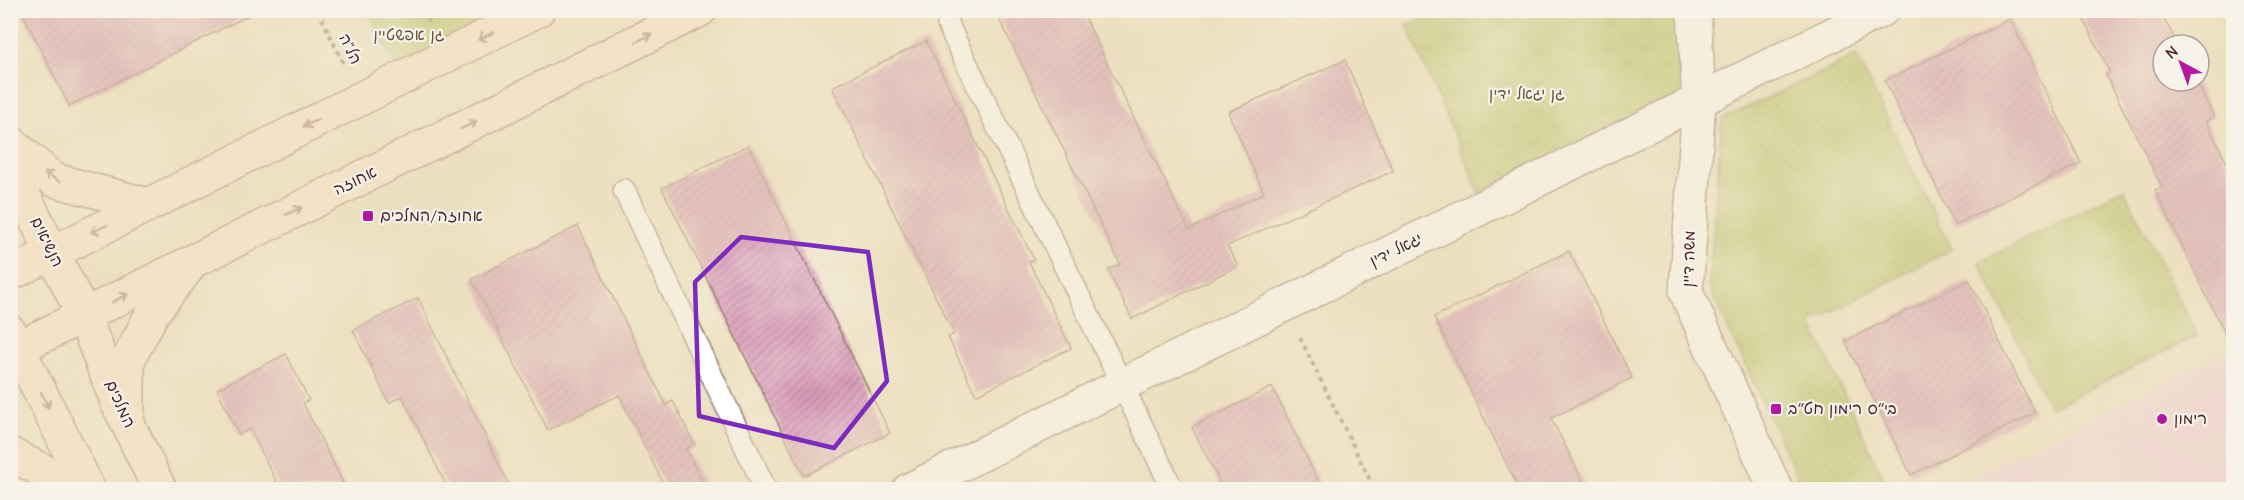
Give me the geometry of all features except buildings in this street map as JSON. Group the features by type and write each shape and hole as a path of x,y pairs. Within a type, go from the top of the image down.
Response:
{"main road":[{"path":"10,274 538,10"},
{"name":"אחוזה","path":"13,344 84,316 700,10"},
{"path":"10,142 54,180 148,205"},
{"name":"הנשיאים","path":"10,168 84,316"},
{"path":"128,423 128,360 153,312 194,261"},
{"name":"המלכים","path":"84,316 118,404 160,489"},
{"path":"13,344 89,489"},
{"path":"10,454 81,489"}],"street":[{"name":"משה דיין","path":"1694,10 1699,101 1686,292 1776,489"},
{"name":"יגאל ידין","path":"909,489 1882,10"}],"lane":[{"path":"948,25 1173,489"},
{"path":"624,190 766,489"}],"path":[{"name":"הל\"ה","path":"318,10 360,98"},
{"path":"1284,305 1375,489"}],"highlighted area":[{"path":"741,237 868,252 887,381 834,448 699,416 695,282"}],"shaded area":[{"name":"רימון","path":"2233,348 2233,489 1947,489"}],"green space":[{"name":"גן אפשטיין","path":"368,11 512,11 397,69"},
{"name":"גן יגאל ידין","path":"1436,11 1693,11 1699,101 1485,206 1407,25"},
{"path":"1856,56 1952,249 1811,323 1885,482 1870,489 1803,489 1709,287 1722,119"},
{"path":"2124,189 2197,336 2050,408 1979,262"}],"place":[{"name":"אחוזה/המלכים","path":"368,216"},
{"name":"בי״ס רימון חט״ב","path":"1776,409"},
{"name":"רימון","path":"2162,419"}]}
